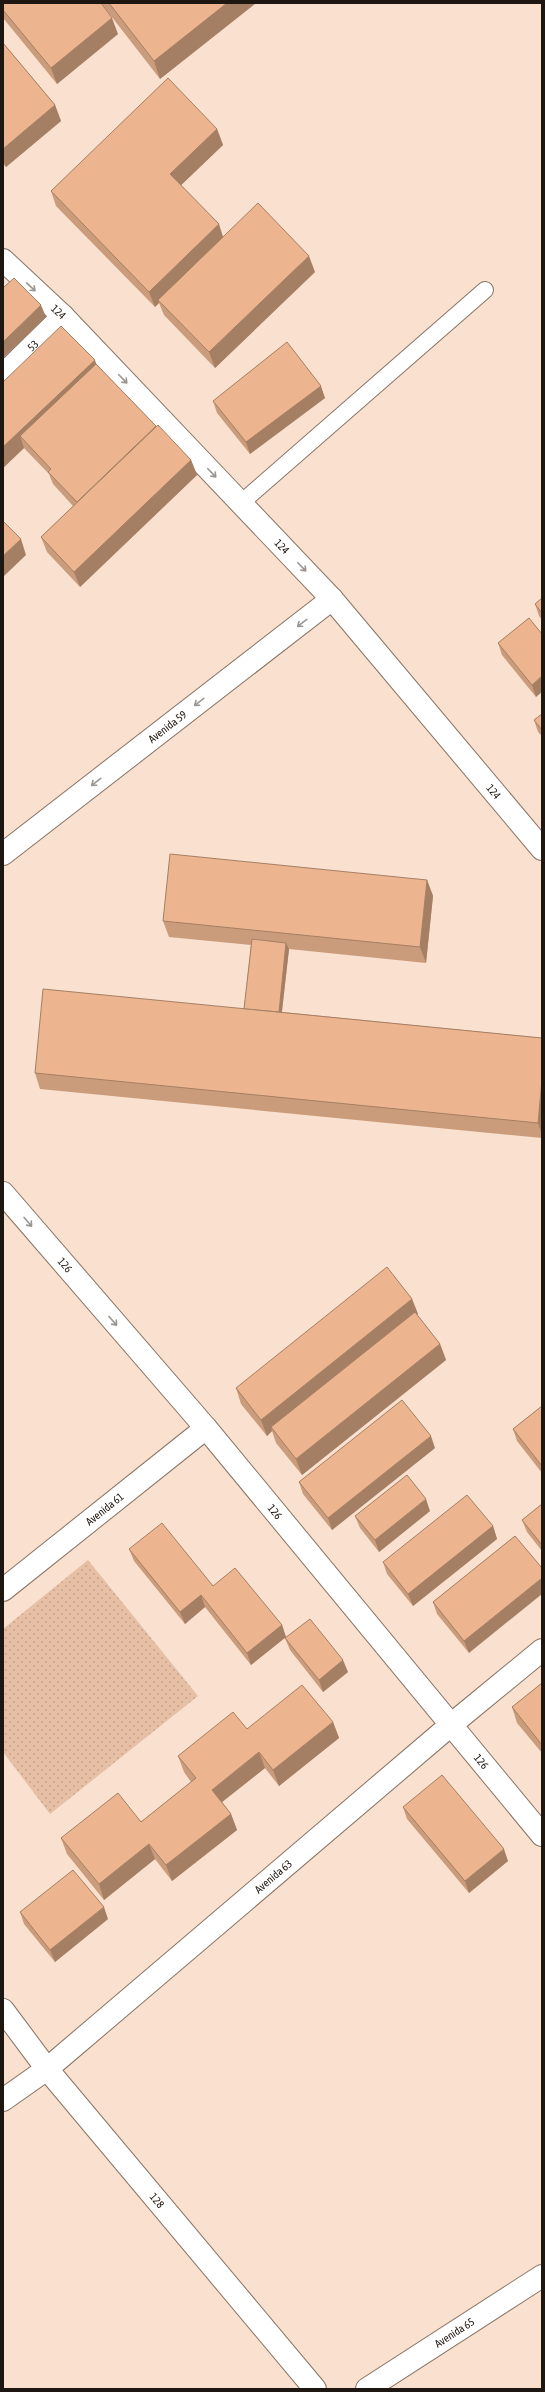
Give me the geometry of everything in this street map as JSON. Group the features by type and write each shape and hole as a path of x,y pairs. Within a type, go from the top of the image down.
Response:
{"street":[{"name":"124","path":"3,260 63,316 332,599 542,849"},
{"name":"53","path":"3,375 63,316"},
{"name":"Avenida 59","path":"3,854 332,599"},
{"name":"126","path":"3,1193 206,1428 542,1834"},
{"name":"Avenida 61","path":"3,1590 206,1428"},
{"name":"Avenida 63","path":"3,2100 46,2069 452,1724 542,1650"},
{"name":"128","path":"3,2010 46,2069 315,2389"},
{"name":"Avenida 65","path":"367,2389 542,2276"}],"lane":[{"path":"241,503 485,290"}],"shaded area":[{"path":"88,1560 198,1696 50,1814 3,1752 3,1629"}],"building":[{"path":"3,3 101,3 112,18 51,68 3,10"},
{"path":"109,3 227,3 154,61"},
{"path":"3,43 55,105 3,149"},
{"path":"168,78 217,129 170,174 219,224 149,292 51,191"},
{"path":"258,203 309,256 209,352 158,300"},
{"path":"14,278 41,305 3,342 3,288"},
{"path":"61,326 95,360 3,447 3,382"},
{"path":"287,342 321,386 246,442 213,401"},
{"path":"96,364 156,426 77,502 48,472 51,469 20,436"},
{"path":"158,425 191,460 74,572 41,537"},
{"path":"3,521 21,539 3,556"},
{"path":"542,598 542,613 535,604"},
{"path":"529,618 542,634 542,676 532,685 498,643"},
{"path":"542,714 542,730 534,720"},
{"path":"170,854 427,880 420,947 163,921"},
{"path":"252,939 286,943 279,1012 244,1009"},
{"path":"43,989 542,1038 542,1080 538,1123 35,1073"},
{"path":"387,1267 412,1299 261,1420 236,1388"},
{"path":"415,1312 440,1344 296,1459 271,1427"},
{"path":"402,1400 431,1436 328,1518 299,1482"},
{"path":"542,1406 542,1466 513,1429"},
{"path":"407,1475 426,1499 375,1540 355,1516"},
{"path":"467,1495 493,1526 408,1594 383,1562"},
{"path":"542,1504 542,1545 522,1520"},
{"path":"162,1523 213,1586 235,1568 282,1625 247,1653 201,1595 180,1612 129,1549"},
{"path":"515,1536 542,1568 542,1578 464,1641 433,1602"},
{"path":"310,1619 343,1660 319,1680 285,1638"},
{"path":"542,1683 542,1745 512,1707"},
{"path":"302,1685 333,1722 273,1770 259,1752 212,1790 231,1814 166,1865 149,1844 99,1884 61,1838 118,1793 141,1822 196,1778 178,1756 233,1712 247,1729"},
{"path":"442,1775 504,1849 465,1881 403,1807"},
{"path":"73,1870 104,1907 50,1950 20,1912"}]}
